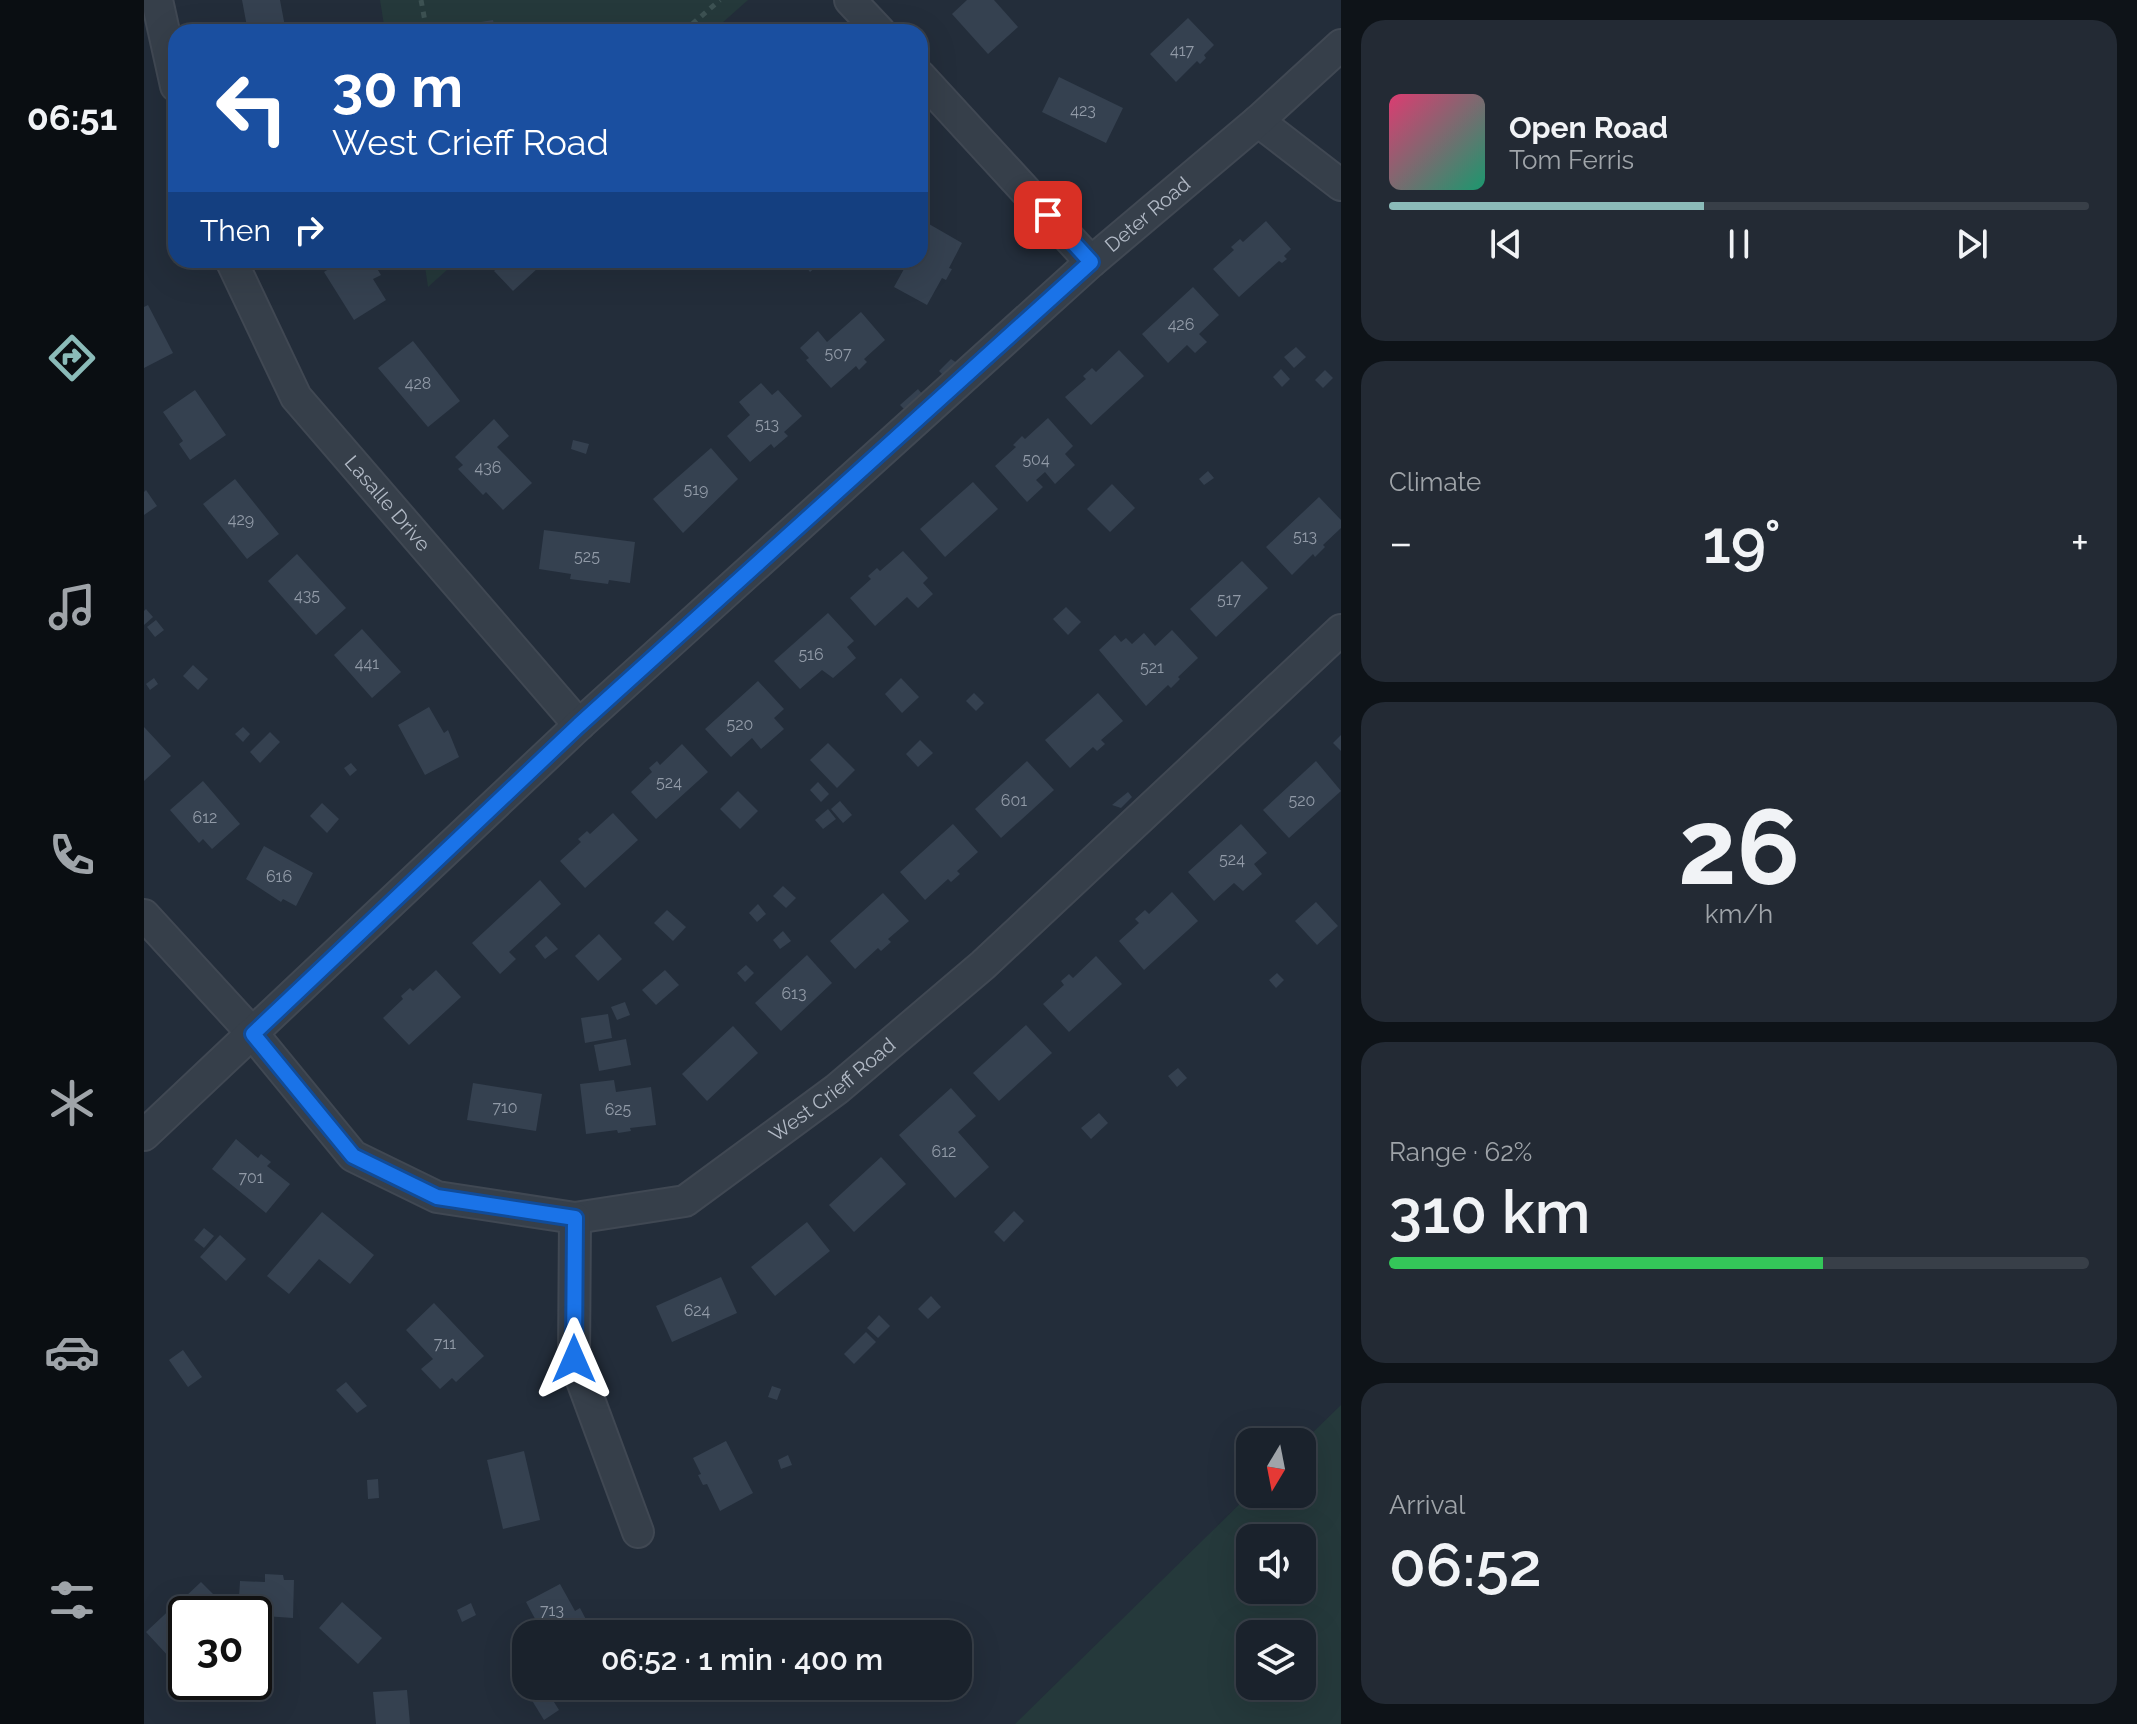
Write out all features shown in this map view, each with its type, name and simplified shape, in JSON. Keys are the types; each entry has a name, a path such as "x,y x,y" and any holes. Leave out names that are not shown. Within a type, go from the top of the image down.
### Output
{"street":[{"path":"850,0 872,24"},
{"path":"153,3 168,57"},
{"name":"Deter Road","path":"144,1135 579,725 1091,262 1258,121 1341,45"},
{"path":"928,85 1091,262"},
{"path":"1258,121 1341,185"},
{"name":"Lasalle Drive","path":"235,268 296,397 579,725"},
{"name":"West Crieff Road","path":"144,915 253,1034 353,1156 437,1197 575,1218 685,1201 837,1089 983,965 1341,630"},
{"path":"575,1218 574,1359 638,1532"}],"path":[{"path":"421,0 426,24"},
{"path":"692,24 720,0"}],"green space":[{"path":"380,0 748,0 721,24 384,24"},
{"path":"425,268 449,268 428,287"},
{"path":"1341,1405 1341,1724 1015,1724 1236,1508 1316,1508 1316,1429"}],"building":[{"path":"242,0 280,0 284,24 246,24"},
{"path":"967,0 994,0 1018,27 988,54 952,14"},
{"path":"1188,18 1214,45 1200,64 1197,61 1176,82 1150,54"},
{"path":"1059,77 1123,108 1106,143 1042,112"},
{"path":"1266,221 1291,249 1284,256 1287,259 1282,263 1279,261 1239,297 1213,269 1234,250 1231,247 1240,239 1243,242"},
{"path":"928,226 962,243 946,280 942,278 927,305 894,287 905,268 928,268"},
{"path":"330,268 377,268 381,275 373,279 386,300 354,320 324,272"},
{"path":"497,268 538,268 513,291 494,271"},
{"path":"1193,287 1219,315 1199,334 1207,342 1195,353 1187,345 1168,363 1142,334"},
{"path":"148,305 173,353 144,368 144,307"},
{"path":"861,312 885,340 864,359 867,362 859,370 856,366 831,388 806,360 809,358 800,348 818,331 827,342"},
{"path":"413,341 460,401 428,427 378,368"},
{"path":"1296,347 1306,357 1294,368 1284,357"},
{"path":"1119,350 1144,376 1091,425 1065,397 1086,379 1083,376 1092,368 1096,372"},
{"path":"951,359 957,363 944,376 939,371"},
{"path":"1281,369 1290,379 1282,387 1273,377"},
{"path":"1325,370 1333,378 1323,388 1315,380"},
{"path":"761,383 772,395 778,390 802,416 784,432 788,436 774,448 771,444 750,462 727,436 750,415 739,402"},
{"path":"918,389 923,395 906,411 900,405"},
{"path":"195,390 226,435 190,460 179,444 183,441 163,412"},
{"path":"1048,418 1073,446 1065,454 1075,465 1055,484 1045,472 1036,480 1043,487 1027,502 995,466 1016,447 1013,445 1022,436 1025,439"},
{"path":"494,419 509,436 497,447 532,483 503,510 458,469 463,465 455,457"},
{"path":"573,440 589,444 586,454 571,449"},
{"path":"711,448 738,479 683,533 653,499"},
{"path":"1208,471 1214,478 1204,485 1199,479"},
{"path":"235,479 279,534 247,559 203,504"},
{"path":"973,482 998,509 945,557 920,529"},
{"path":"1112,484 1135,508 1110,532 1087,509"},
{"path":"146,490 157,506 144,515 144,492"},
{"path":"1319,497 1341,520 1341,528 1315,557 1313,554 1292,575 1266,547"},
{"path":"544,530 635,542 630,583 609,580 608,584 570,579 571,574 539,569"},
{"path":"903,551 928,578 923,583 933,594 918,608 907,597 875,626 850,598 871,579 868,576 877,568 880,571"},
{"path":"297,554 346,608 316,635 268,581"},
{"path":"1242,561 1268,588 1216,637 1190,609"},
{"path":"1066,607 1081,622 1068,635 1053,619"},
{"path":"146,609 153,617 144,625 144,611"},
{"path":"828,613 854,641 847,647 856,658 833,678 822,670 800,689 774,661"},
{"path":"156,620 164,630 155,637 147,627"},
{"path":"362,629 401,672 372,698 334,655"},
{"path":"1172,630 1198,658 1171,688 1168,685 1146,706 1099,650 1115,635 1121,642 1126,638 1132,644 1144,633 1155,646"},
{"path":"193,665 208,679 198,690 183,676"},
{"path":"154,678 158,684 150,690 146,684"},
{"path":"901,678 919,697 902,713 885,694"},
{"path":"758,681 784,709 774,718 784,729 761,749 752,738 731,757 705,729"},
{"path":"974,693 984,703 976,711 966,701"},
{"path":"1098,693 1123,721 1101,740 1105,744 1097,751 1093,747 1070,768 1045,740"},
{"path":"429,707 444,733 448,730 459,757 425,775 398,725"},
{"path":"144,727 171,756 144,781"},
{"path":"243,727 250,734 243,742 235,734"},
{"path":"270,732 280,742 260,763 250,752"},
{"path":"1341,735 1341,751 1333,743"},
{"path":"920,740 933,753 918,767 906,754"},
{"path":"828,743 855,770 837,788 810,760"},
{"path":"682,744 708,772 656,819 631,792 652,772 649,768 657,761 660,765"},
{"path":"1027,761 1054,790 1001,838 975,809"},
{"path":"1316,761 1341,791 1289,838 1263,810"},
{"path":"351,763 357,770 350,776 344,768"},
{"path":"203,781 240,824 212,849 203,839 199,843 170,810"},
{"path":"818,782 829,794 821,802 810,790"},
{"path":"738,791 758,811 740,829 720,809"},
{"path":"1128,792 1132,797 1121,808 1112,805"},
{"path":"840,801 852,815 843,823 831,809"},
{"path":"322,803 339,819 327,833 310,816"},
{"path":"828,809 836,819 823,829 815,820"},
{"path":"613,813 638,840 585,888 560,861 581,842 578,839 587,831 590,834"},
{"path":"953,824 978,852 957,871 960,874 951,882 948,879 925,900 900,872"},
{"path":"1241,824 1267,853 1254,864 1262,874 1243,891 1234,883 1214,901 1188,872"},
{"path":"264,846 313,873 296,906 283,899 281,902 246,879"},
{"path":"540,880 561,904 509,952 516,959 500,974 472,943"},
{"path":"783,886 796,898 786,908 773,896"},
{"path":"1172,892 1198,921 1144,970 1119,941 1139,923 1135,919 1145,910 1149,914"},
{"path":"883,893 909,921 888,939 891,942 881,951 878,948 855,969 830,941"},
{"path":"1316,902 1338,926 1317,945 1295,921"},
{"path":"758,904 766,914 757,922 749,913"},
{"path":"667,910 686,927 673,941 654,923"},
{"path":"783,931 791,941 780,949 773,940"},
{"path":"599,934 622,959 598,981 575,956"},
{"path":"546,936 558,949 545,959 535,946"},
{"path":"807,955 832,983 781,1031 755,1003"},
{"path":"1096,956 1122,984 1069,1032 1043,1004 1064,985 1061,981 1069,974 1073,978"},
{"path":"746,965 754,973 745,982 737,973"},
{"path":"436,970 461,997 409,1045 383,1018 403,999 401,996 410,988 413,991"},
{"path":"665,970 679,985 656,1005 642,990"},
{"path":"1277,973 1284,980 1276,988 1269,980"},
{"path":"625,1002 630,1015 617,1020 611,1007"},
{"path":"608,1014 612,1038 585,1043 581,1018"},
{"path":"1026,1025 1052,1053 999,1101 973,1073"},
{"path":"733,1026 758,1053 707,1101 682,1074"},
{"path":"626,1039 631,1065 599,1071 594,1045"},
{"path":"1178,1068 1187,1078 1177,1087 1168,1076"},
{"path":"614,1080 616,1092 651,1087 656,1125 630,1128 631,1131 618,1133 617,1130 586,1134 580,1084"},
{"path":"473,1083 542,1094 536,1131 467,1120"},
{"path":"951,1088 976,1116 958,1132 989,1167 955,1198 899,1135"},
{"path":"1099,1113 1108,1123 1091,1139 1081,1128"},
{"path":"236,1139 258,1158 261,1154 271,1162 267,1166 290,1184 266,1213 212,1169"},
{"path":"881,1157 906,1184 854,1232 829,1205"},
{"path":"1014,1211 1024,1221 1004,1242 994,1232"},
{"path":"322,1212 374,1255 350,1284 319,1259 289,1294 267,1276"},
{"path":"807,1222 830,1251 775,1296 751,1267"},
{"path":"204,1228 214,1236 204,1248 194,1240"},
{"path":"220,1235 246,1259 226,1281 200,1257"},
{"path":"721,1277 737,1313 672,1342 656,1306"},
{"path":"931,1296 941,1307 928,1319 918,1309"},
{"path":"434,1303 484,1356 456,1382 452,1378 440,1389 421,1369 433,1359 406,1330"},
{"path":"879,1315 890,1326 878,1338 867,1328"},
{"path":"866,1332 876,1342 854,1364 844,1354"},
{"path":"183,1350 202,1377 188,1387 169,1360"},
{"path":"346,1382 367,1406 357,1413 336,1390"},
{"path":"772,1386 781,1389 777,1400 768,1397"},
{"path":"726,1441 753,1493 720,1511 707,1484 703,1485 693,1458"},
{"path":"524,1451 540,1520 503,1529 487,1460"},
{"path":"788,1455 792,1465 781,1469 778,1460"},
{"path":"378,1479 379,1498 368,1499 367,1480"},
{"path":"265,1574 283,1575 284,1580 294,1580 293,1618 272,1616 272,1596 239,1596 240,1581 265,1582"},
{"path":"201,1582 215,1596 186,1596"},
{"path":"560,1584 575,1611 580,1608 586,1620 536,1620 526,1602"},
{"path":"342,1602 382,1638 358,1664 319,1628"},
{"path":"471,1603 476,1615 462,1622 457,1610"},
{"path":"168,1611 168,1656 146,1632"},
{"path":"407,1690 410,1724 376,1724 373,1692"},
{"path":"532,1700 553,1700 559,1710 544,1720"}],"route":[{"path":"574,1359 575,1218 437,1197 353,1156 253,1034 579,725 1091,262 1048,215"}]}
